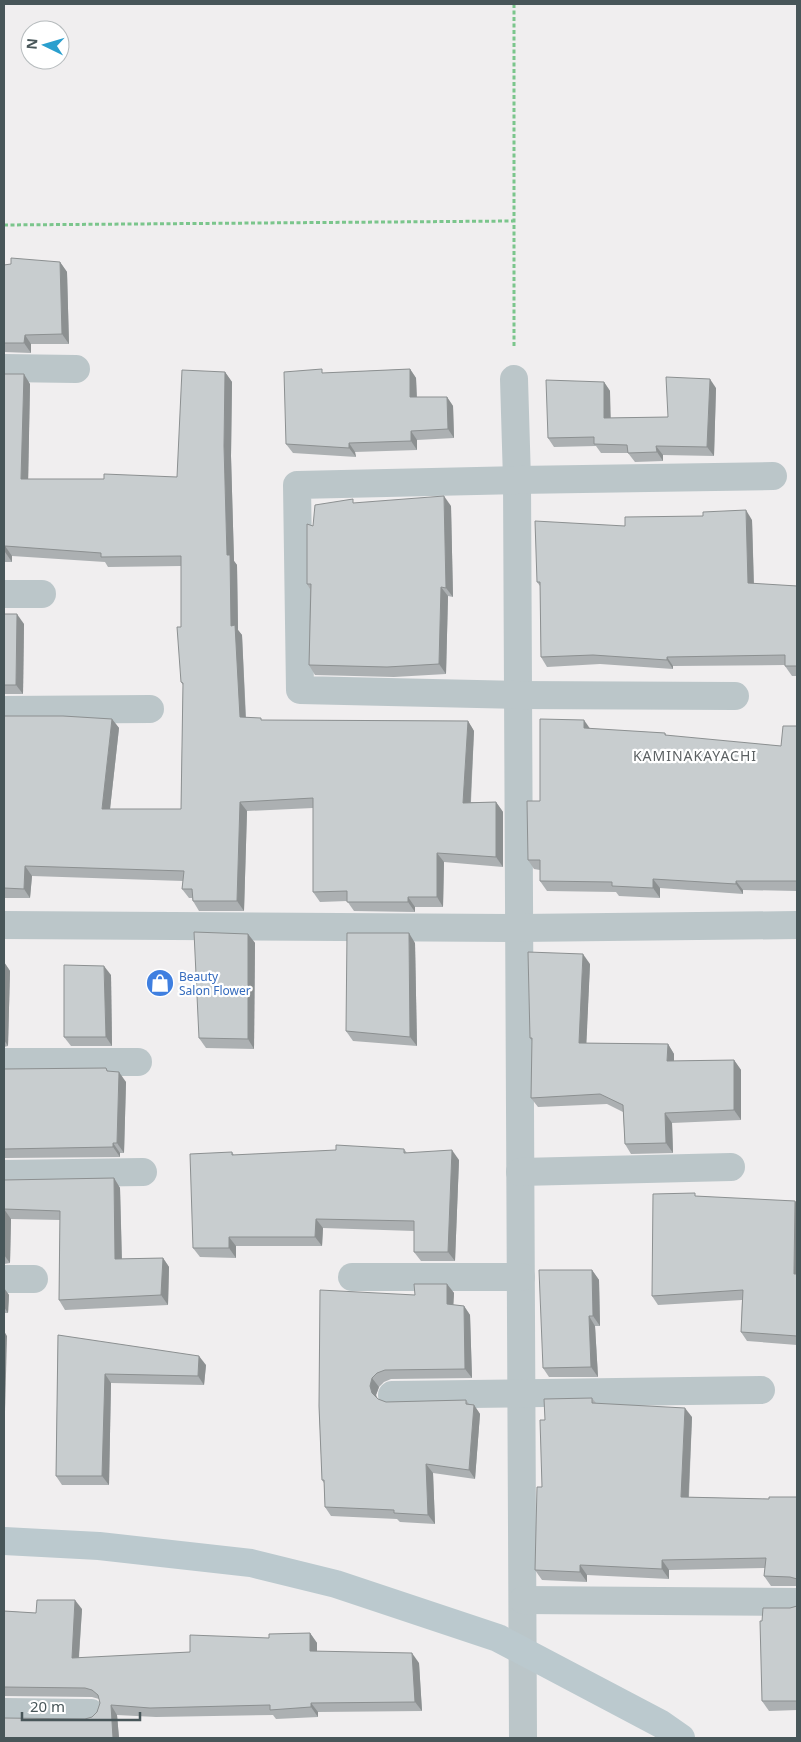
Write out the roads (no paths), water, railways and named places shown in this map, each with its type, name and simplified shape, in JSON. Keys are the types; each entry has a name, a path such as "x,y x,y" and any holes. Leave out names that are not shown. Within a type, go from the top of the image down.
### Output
{"street":[{"path":"4,368 76,369"},
{"path":"514,379 517,480 523,1738"},
{"path":"735,696 518,695 300,690 297,485 772,476"},
{"path":"4,594 42,594"},
{"path":"4,710 150,709"},
{"path":"4,926 519,928 797,925"},
{"path":"4,1062 138,1062"},
{"path":"520,1172 731,1167"},
{"path":"4,1174 143,1172"},
{"path":"352,1276 521,1277"},
{"path":"4,1280 34,1279"},
{"path":"392,1395 761,1390"},
{"path":"4,1541 99,1546 251,1563 336,1584 498,1638 662,1724 681,1738"},
{"path":"523,1600 797,1602"},
{"path":"4,1712 90,1713"}],"place":[{"name":"Beauty Salon Flower","path":"160,983"}],"district":[{"name":"KAMINAKAYACHI","path":"695,755"}]}
